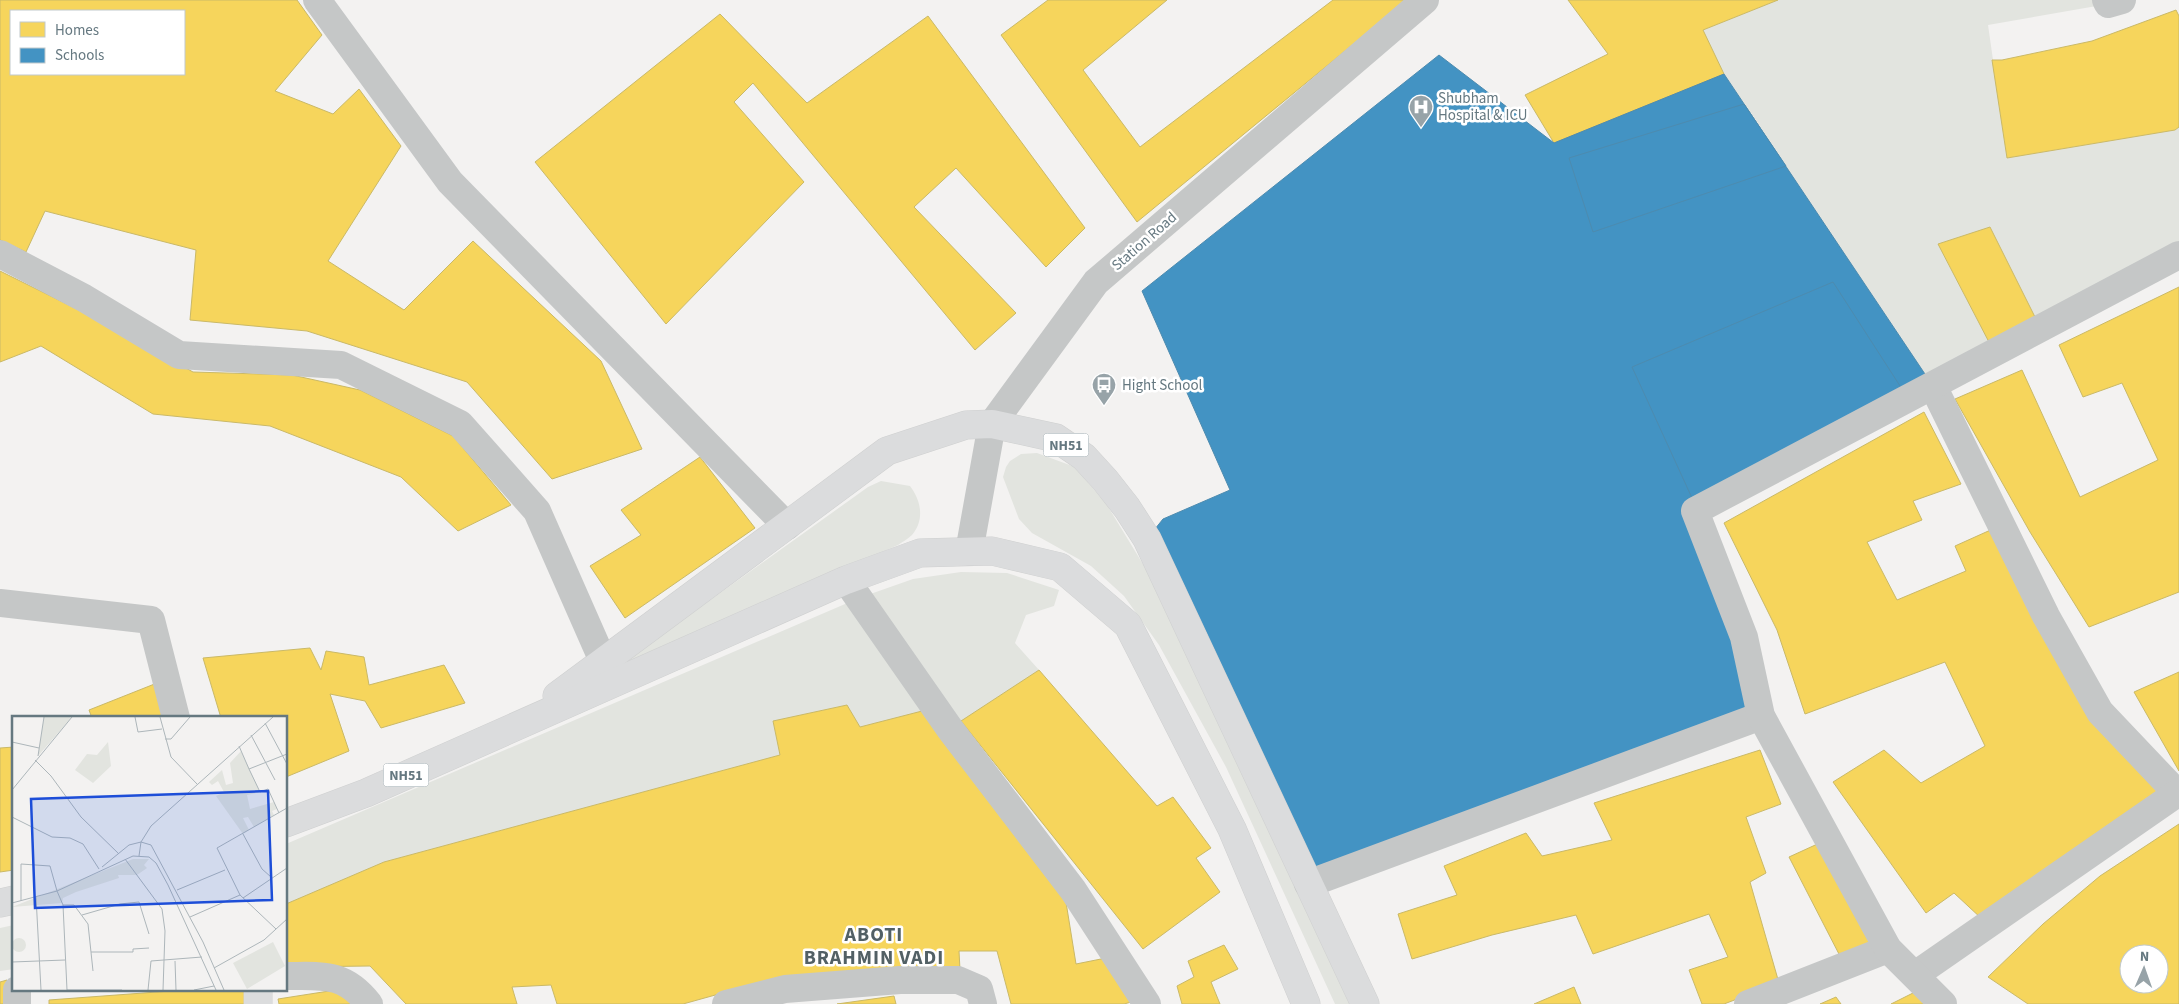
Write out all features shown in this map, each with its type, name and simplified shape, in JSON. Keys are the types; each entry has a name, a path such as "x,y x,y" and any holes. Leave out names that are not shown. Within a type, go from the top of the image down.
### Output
{"main road":[{"name":"NH51","path":"524,722 603,660 887,451 966,425 992,424 1056,438 1084,457 1127,508 1147,539 1365,1004"},
{"name":"NH51","path":"288,821 366,793 846,580 920,553 992,551 1060,567 1128,625 1232,829 1306,1004"}],"street":[{"path":"317,0 450,182 787,526"},
{"name":"Station Road","path":"969,552 992,424 1096,282 1425,0"},
{"path":"2106,0 2108,4 2122,0"},
{"path":"0,254 84,298 179,355 341,365 460,424 537,511 603,660"},
{"path":"1943,1004 1888,949 1761,716 1744,637 1695,512 2179,256"},
{"path":"1915,975 2178,793 2100,712 2046,616 1933,386"},
{"path":"846,580 950,729 1074,890 1147,1004"},
{"path":"0,603 151,620 175,716"},
{"path":"1308,884 1761,716"},
{"path":"1748,1004 1888,949"},
{"path":"288,976 329,976 357,989 368,1004"},
{"path":"726,1004 785,988 900,980 958,980 979,989 983,1004"}],"shaded area":[{"path":"1778,0 2106,0 2108,4 1988,25 2007,158 2175,130 2179,127 2179,251 2036,319 1990,227 1938,244 1995,353 1933,386 1724,74 1703,30"},
{"path":"1037,453 1075,467 1107,505 1163,597 1351,1004 1335,1004 1226,767 1159,645 1124,596 1091,566 1032,533 1019,519 1003,477 1010,461 1021,454"},
{"path":"881,481 910,486 917,497 920,510 919,523 912,535 907,539 898,545 603,677 868,487"},
{"path":"961,572 1007,573 1059,590 1054,606 1026,615 1015,643 1039,670 950,729 936,708 860,727 847,705 773,721 780,755 384,862 288,903 288,843 859,598 913,579"},
{"path":"12,925 12,969 0,971 0,928"}],"building: Homes":[{"path":"0,0 297,0 322,35 275,91 333,114 359,89 401,146 328,261 404,310 473,241 601,361 642,449 552,479 467,382 307,331 190,320 196,250 45,211 26,252 0,240"},
{"path":"1048,0 1167,0 1083,70 1140,147 1333,0 1407,0 1137,222 1001,35"},
{"path":"1568,0 1778,0 1703,30 1724,74 1554,143 1525,95 1608,54"},
{"path":"2176,10 2179,16 2179,127 2175,130 2007,158 1992,60 2002,60 2092,41"},
{"path":"720,14 807,103 928,16 1085,228 1046,267 956,168 914,207 1016,313 975,350 753,83 734,102 804,182 666,324 535,162"},
{"path":"1990,227 2036,319 1990,344 1938,244"},
{"path":"0,271 107,324 193,372 292,375 360,390 453,436 511,505 458,531 401,477 270,426 153,414 41,346 0,362"},
{"path":"2179,287 2179,592 2089,627 2030,532 1955,399 2022,370 2080,497 2158,460 2122,383 2083,397 2059,345"},
{"path":"1924,412 1961,484 1913,501 1922,520 1867,542 1897,600 1966,571 1955,546 1995,528 2162,791 1982,919 1954,893 1926,913 1833,782 1884,750 1921,783 1985,746 1945,662 1805,714 1777,630 1724,523"},
{"path":"700,457 755,528 625,618 590,566 641,535 621,510"},
{"path":"310,648 321,670 326,651 364,657 369,685 444,665 465,703 381,728 365,701 330,694 349,751 288,776 288,716 220,716 203,658"},
{"path":"1039,670 1157,806 1173,797 1211,848 1196,858 1220,892 1143,949 961,721"},
{"path":"2179,672 2179,771 2134,692"},
{"path":"157,683 165,716 91,716 89,710"},
{"path":"847,705 860,727 926,710 1065,896 1076,964 1106,958 1135,1001 1124,1004 1011,1004 997,951 959,951 960,970 780,977 683,1004 557,1004 551,985 512,987 517,1004 406,1004 370,966 288,967 288,903 384,862 780,755 773,721"},
{"path":"12,747 12,870 0,872 0,748"},
{"path":"1760,750 1781,804 1746,817 1766,873 1750,882 1779,983 1724,1004 1702,1004 1689,970 1728,957 1709,914 1593,954 1576,915 1492,935 1412,959 1398,914 1457,895 1444,866 1526,833 1542,856 1612,840 1594,803"},
{"path":"2179,824 2179,1004 2028,1004 1988,977 2043,924 2100,876"},
{"path":"1824,841 1876,941 1840,956 1789,857"},
{"path":"1224,945 1238,969 1211,982 1220,1004 1182,1004 1177,986 1194,977 1188,961"},
{"path":"7,980 7,1004 0,1004 0,982"},
{"path":"1574,987 1581,1004 1534,1004"},
{"path":"342,989 359,1004 279,1004 278,999"},
{"path":"157,992 250,992 251,1004 49,1004 49,1000"},
{"path":"1915,992 1927,1004 1891,1004"},
{"path":"894,996 896,1004 837,1004"},
{"path":"1836,997 1841,1004 1820,1004"}],"building: Schools":[{"path":"1439,55 1554,143 1724,74 1933,386 1695,511 1761,716 1308,884 1147,539 1163,519 1230,490 1142,291"},
{"path":"1744,104 1786,166 1593,232 1569,158"},
{"path":"1833,282 1902,389 1692,498 1632,367"}],"place":[{"name":"Shubham Hospital & ICU","path":"1421,128"},
{"name":"Hight School","path":"1104,406"}],"district":[{"name":"ABOTI BRAHMIN VADI","path":"874,946"}]}
